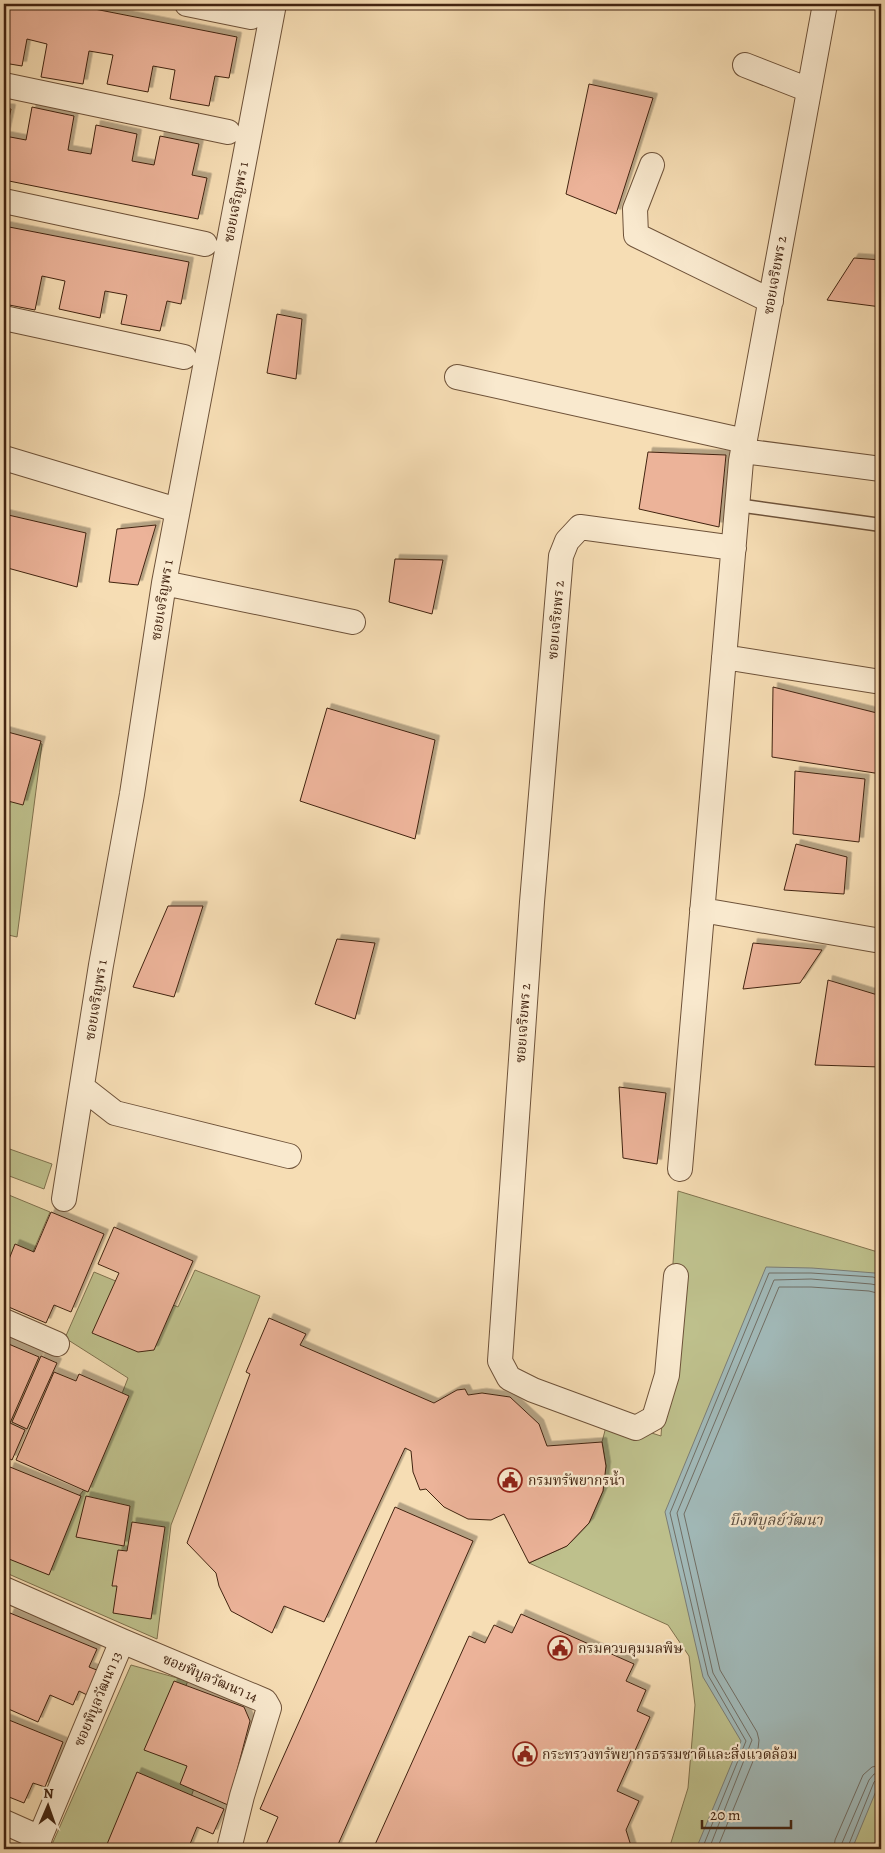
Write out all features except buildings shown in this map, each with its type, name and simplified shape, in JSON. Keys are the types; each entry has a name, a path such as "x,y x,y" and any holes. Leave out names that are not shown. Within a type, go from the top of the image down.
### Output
{"street":[{"path":"187,4 251,17"},
{"name":"ซอยเจริญพร 1","path":"64,1199 132,794 164,583 274,4"},
{"name":"ซอยเจริยพร 2","path":"680,1169 737,505 744,446 825,4"},
{"path":"745,65 809,90"},
{"path":"4,85 228,132"},
{"path":"652,165 635,209 636,235 771,301"},
{"path":"4,201 205,244"},
{"path":"4,318 184,357"},
{"path":"457,377 744,446 881,469"},
{"path":"4,458 177,510"},
{"name":"ซอยเจริยพร 2","path":"676,1276 673,1327 667,1375 654,1418 636,1428 533,1390 509,1378 500,1361 532,902 561,556 567,541 580,527 734,548"},
{"path":"164,583 353,622"},
{"path":"724,657 881,682"},
{"path":"702,910 881,941"},
{"path":"83,1088 115,1113 289,1156"},
{"path":"4,1321 57,1344"},
{"name":"ซอยพิบูลวัฒนา 13","path":"4,1589 122,1642 38,1844"},
{"name":"ซอยพิบูลวัฒนา 14","path":"122,1642 265,1701 269,1708 242,1796 229,1849"},
{"path":"4,1822 38,1844"}],"lane":[{"path":"737,505 881,525"}],"green space":[{"path":"4,733 42,744 17,937 4,934"},
{"path":"4,1147 52,1164 44,1189 4,1174"},
{"name":"บึงพิบูลย์วัฒนา","path":"678,1191 881,1253 881,1849 669,1849 688,1788 695,1705 689,1656 668,1625 529,1563 567,1546 589,1523 603,1491 606,1466 602,1442 608,1419 661,1436"},
{"path":"4,1193 50,1212 9,1308 4,1306"},
{"path":"195,1270 260,1296 171,1525 157,1639 4,1572 4,1499 62,1518 86,1487 128,1378 65,1338 94,1272 178,1307"},
{"path":"131,1665 188,1681 161,1741 204,1759 189,1803 145,1785 119,1849 50,1849"}],"water":[{"name":"บึงพิบูลย์วัฒนา","path":"766,1267 812,1268 875,1273 881,1276 881,1779 852,1849 696,1849 741,1741 703,1677 665,1512"}],"place":[{"name":"กรมทรัพยากรน้ำ","path":"510,1480"},
{"name":"กรมควบคุมมลพิษ","path":"560,1648"},
{"name":"กระทรวงทรัพยากรธรรมชาติและสิ่งแวดล้อม","path":"525,1754"}]}
